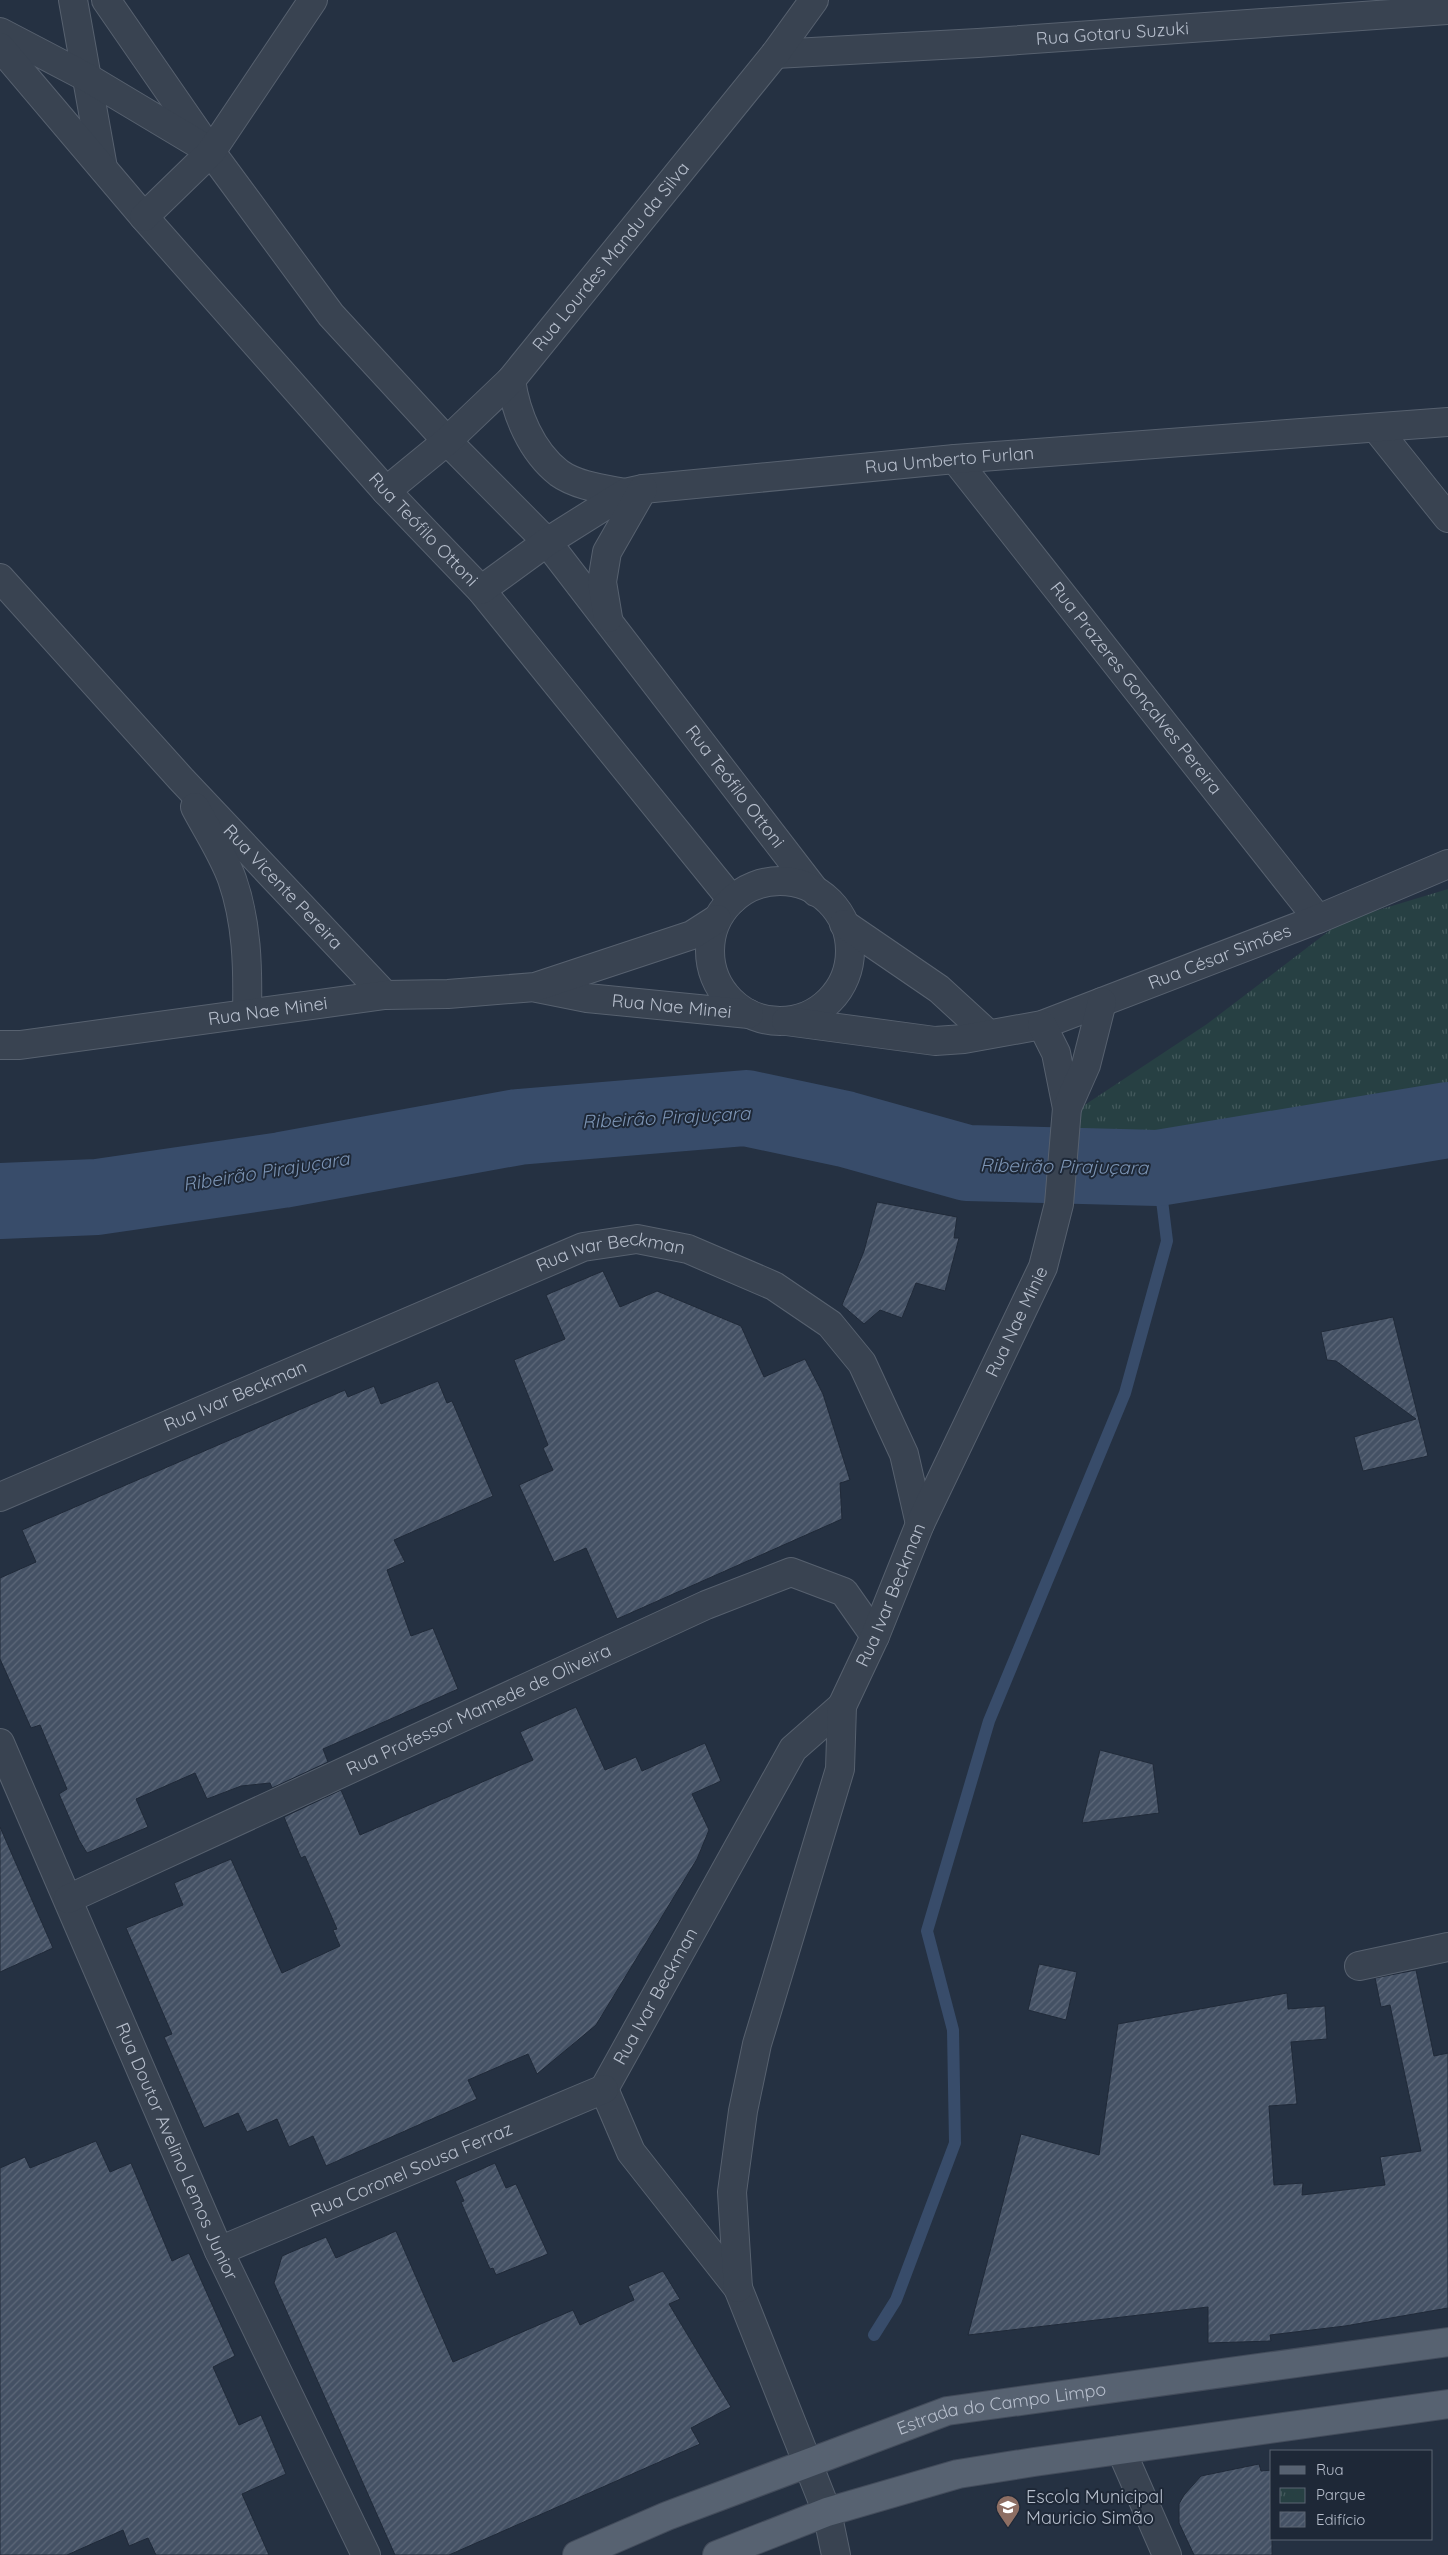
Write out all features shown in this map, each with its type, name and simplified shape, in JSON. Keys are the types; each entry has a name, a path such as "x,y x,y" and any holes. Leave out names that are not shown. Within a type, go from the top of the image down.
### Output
{"main road":[{"name":"Estrada do Campo Limpo","path":"577,2555 667,2516 947,2411 1448,2342"},
{"path":"717,2555 827,2512 958,2474 1448,2404"}],"street":[{"path":"72,0 88,78 103,169"},
{"name":"Rua Teófilo Ottoni","path":"106,0 211,152 331,315 447,441 547,542 816,892"},
{"path":"144,217 211,152 313,0"},
{"name":"Rua Lourdes Mandu da Silva","path":"386,491 447,441 511,380 775,54 814,0"},
{"name":"Rua Gotaru Suzuki","path":"775,54 978,43 1448,10"},
{"name":"Rua Teófilo Ottoni","path":"0,32 88,78 211,152"},
{"name":"Rua Teófilo Ottoni","path":"0,47 144,217 386,491 481,590 725,909"},
{"path":"511,380 515,406 526,430 541,454 560,474 591,487 634,491 607,552 602,582 609,622"},
{"name":"Rua Umberto Furlan","path":"481,590 547,542 634,491 955,459 1448,422"},
{"path":"1376,428 1448,518"},
{"name":"Rua Prazeres Gonçalves Pereira","path":"955,459 1318,919"},
{"name":"Rua Vicente Pereira","path":"0,578 181,779 386,995"},
{"name":"Rua Vicente Pereira","path":"181,779 232,878 241,913 248,961 247,1012"},
{"name":"Rua César Simões","path":"786,1021 934,1041 964,1039 987,1033 1042,1025 1318,919 1448,864"},
{"path":"774,881 796,883 816,892 833,905 844,924 850,945 848,967 841,988 826,1005 807,1016 786,1021 767,1021 749,1014 730,1001 717,984 710,963 710,940 725,909 752,886 774,881"},
{"name":"Rua Nae Minei","path":"0,1045 20,1045 247,1012 386,995 448,994 536,988 692,935 725,909"},
{"path":"844,924 939,989 987,1033"},
{"name":"Rua Nae Minei","path":"536,988 587,998 749,1014"},
{"name":"Rua Nae Minie","path":"1067,1112 1086,1066 1102,1002"},
{"name":"Rua Nae Minie","path":"920,1524 1043,1267 1059,1204 1067,1112 1056,1054 1042,1025"},
{"name":"Rua Ivar Beckman","path":"0,1497 583,1247 637,1239 688,1249 774,1286 830,1324 862,1363 904,1454 920,1524 875,1636 842,1706 840,1770 757,2044 743,2110 732,2192 738,2288"},
{"name":"Rua Professor Mamede de Oliveira","path":"68,1899 706,1605 791,1572 844,1592 875,1636"},
{"name":"Rua Ivar Beckman","path":"836,2555 827,2512 738,2288 631,2152 604,2089 793,1749 842,1706"},
{"name":"Rua Doutor Avelino Lemos Junior","path":"0,1743 219,2251 366,2555"},
{"path":"1359,1966 1448,1947"},
{"name":"Rua Coronel Sousa Ferraz","path":"219,2251 604,2089"},
{"path":"1121,2450 1167,2555"}],"green space":[{"path":"1448,889 1448,1119 1201,1143 1090,1166 1074,1112 1207,1024 1342,921"}],"building":[{"path":"877,1202 957,1217 954,1238 959,1238 945,1291 916,1283 902,1318 880,1310 864,1324 842,1305 864,1251"},
{"path":"603,1271 620,1307 657,1291 741,1326 764,1377 805,1359 823,1394 850,1480 840,1483 842,1519 617,1619 586,1548 554,1562 519,1485 553,1470 543,1448 548,1445 514,1360 565,1339 546,1295"},
{"path":"1393,1317 1428,1456 1363,1471 1354,1437 1416,1419 1336,1361 1327,1360 1321,1332"},
{"path":"438,1381 447,1403 452,1401 493,1496 394,1540 405,1562 387,1570 411,1636 433,1628 458,1689 323,1749 328,1762 272,1788 270,1783 241,1786 207,1799 195,1773 136,1799 148,1827 87,1853 79,1840 59,1794 67,1789 40,1725 31,1728 0,1659 0,1578 36,1562 22,1530 345,1390 348,1397 374,1386 381,1404"},
{"path":"576,1707 605,1770 636,1757 642,1771 705,1743 721,1781 692,1794 709,1830 697,1859 596,2025 537,2074 528,2054 468,2080 477,2099 326,2166 313,2136 289,2147 277,2119 247,2132 238,2113 204,2128 164,2037 172,2034 126,1928 183,1905 174,1883 231,1859 282,1973 340,1946 333,1930 337,1929 305,1856 301,1858 284,1817 341,1790 360,1835 533,1760 520,1732"},
{"path":"1100,1750 1153,1764 1159,1813 1082,1823"},
{"path":"0,1827 53,1948 0,1972"},
{"path":"1039,1964 1077,1972 1066,2020 1028,2010"},
{"path":"1416,1970 1434,2056 1448,2053 1448,2308 1345,2326 1270,2335 1271,2341 1208,2343 1208,2307 968,2335 1021,2134 1099,2155 1118,2024 1287,1993 1288,2009 1325,2006 1327,2039 1291,2042 1297,2104 1269,2106 1274,2185 1303,2183 1302,2195 1385,2185 1380,2157 1421,2151 1390,2005 1381,2007 1375,1978"},
{"path":"96,2141 110,2172 131,2163 172,2261 189,2253 235,2356 213,2367 239,2425 261,2415 286,2474 242,2494 269,2555 156,2555 148,2538 129,2546 123,2530 67,2555 0,2555 0,2168 25,2157 30,2168"},
{"path":"495,2163 506,2188 516,2184 548,2254 496,2275 493,2268 490,2269 461,2202 464,2201 455,2181"},
{"path":"396,2231 453,2362 573,2310 580,2325 634,2300 628,2286 663,2271 680,2299 669,2304 731,2407 691,2428 700,2444 449,2555 395,2555 274,2283 282,2256 326,2237 336,2258"},
{"path":"1259,2464 1261,2471 1270,2470 1270,2540 1272,2540 1272,2555 1194,2555 1179,2523 1179,2504 1184,2495 1201,2476"}],"waterway":[{"name":"Ribeirão Pirajuçara","path":"0,1201 97,1197 282,1170 518,1127 746,1108 845,1129 967,1163 1158,1168 1448,1120"},
{"path":"874,2335 896,2300 955,2143 953,2030 927,1931 989,1721 1125,1393 1167,1241 1158,1168"}],"place":[{"name":"Escola Municipal Mauricio Simão","path":"1008,2528"}]}
